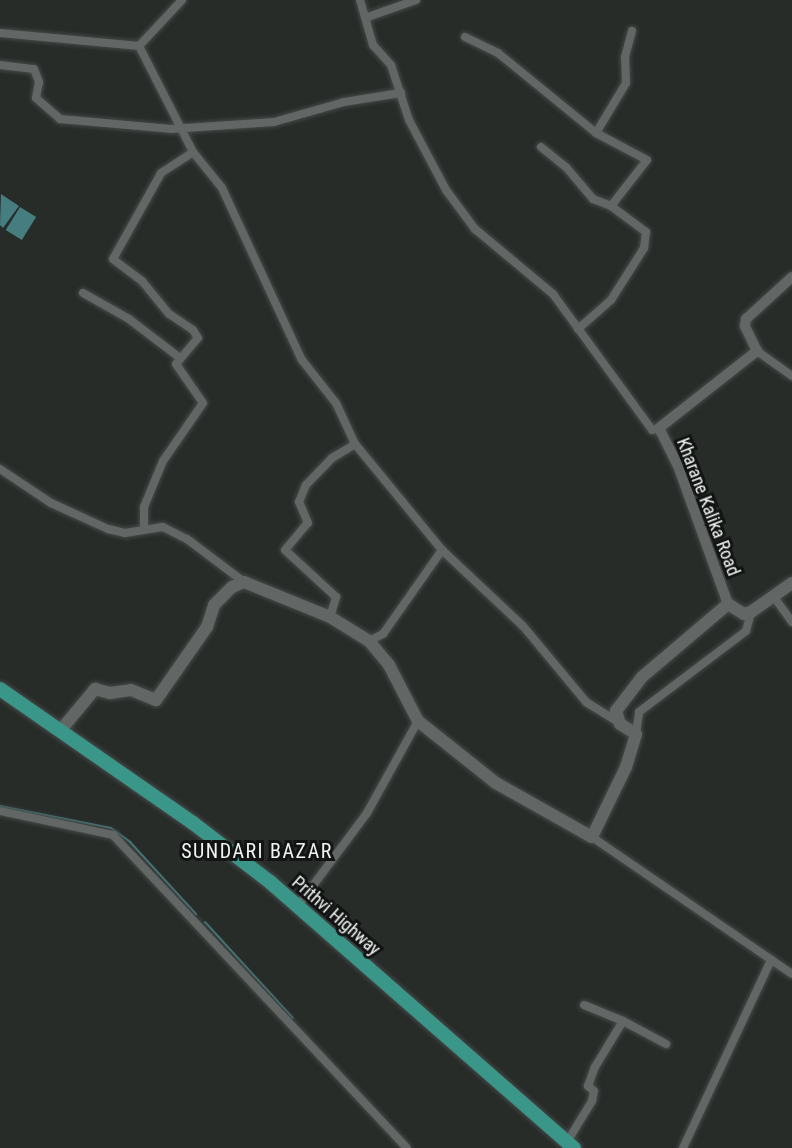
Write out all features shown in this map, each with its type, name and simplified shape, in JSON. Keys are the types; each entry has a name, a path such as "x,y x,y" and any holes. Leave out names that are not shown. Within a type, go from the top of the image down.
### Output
{"highway":[{"name":"Prithvi Highway","path":"0,689 193,823 297,907 571,1145"}],"main road":[{"path":"60,731 95,688 110,693 131,690 156,700 207,627 214,605 232,587 244,582 330,617 369,641 389,665 418,721 496,783 592,837 626,767 636,734 620,724 616,711 642,677 728,604 744,614 751,612 792,584"}],"street":[{"path":"139,46 182,0"},
{"path":"360,0 373,45 391,65 424,150 446,190 475,229 553,294 651,430 659,428"},
{"path":"365,18 416,0"},
{"path":"596,133 626,83 625,57 632,31"},
{"path":"0,33 139,46"},
{"path":"465,37 498,53 596,133 647,160 611,206"},
{"path":"139,46 193,152 222,188 302,360 336,403 355,444 442,550 523,626 586,702 620,724"},
{"path":"0,65 34,69 39,82 36,98 60,119 180,128 274,122 344,102 401,93"},
{"path":"541,147 566,166 593,199 611,206 646,232 644,248 611,300 578,329"},
{"path":"144,529 144,507 163,461 203,403 177,370 180,358 198,338 193,330 169,314 142,281 114,259 161,173 193,152"},
{"path":"792,277 746,319 745,326 757,351 792,376"},
{"path":"83,293 129,319 180,358"},
{"name":"Kharane Kalika Road","path":"728,604 678,466 659,428 757,351"},
{"path":"330,617 336,597 285,550 308,523 299,502 306,485 332,458 355,444"},
{"path":"0,469 51,503 108,529 125,533 163,527 187,539 244,582"},
{"path":"369,641 383,634 442,550"},
{"path":"774,597 792,622"},
{"path":"636,734 639,712 746,631 751,612"},
{"path":"297,907 367,813 418,721"},
{"path":"0,811 113,834 407,1148"},
{"path":"592,837 792,974"},
{"path":"683,1148 771,960"},
{"path":"584,1005 622,1021 666,1044"},
{"path":"571,1145 592,1101 594,1092 588,1086 595,1067 622,1021"}],"water":[{"path":"1,194 19,206 3,228 0,225"},
{"path":"20,207 36,217 22,240 6,230"}],"waterway":[{"path":"0,806 111,828 130,842 196,914"},
{"path":"205,922 293,1018"}],"district":[{"name":"SUNDARI BAZAR","path":"257,851"}]}
